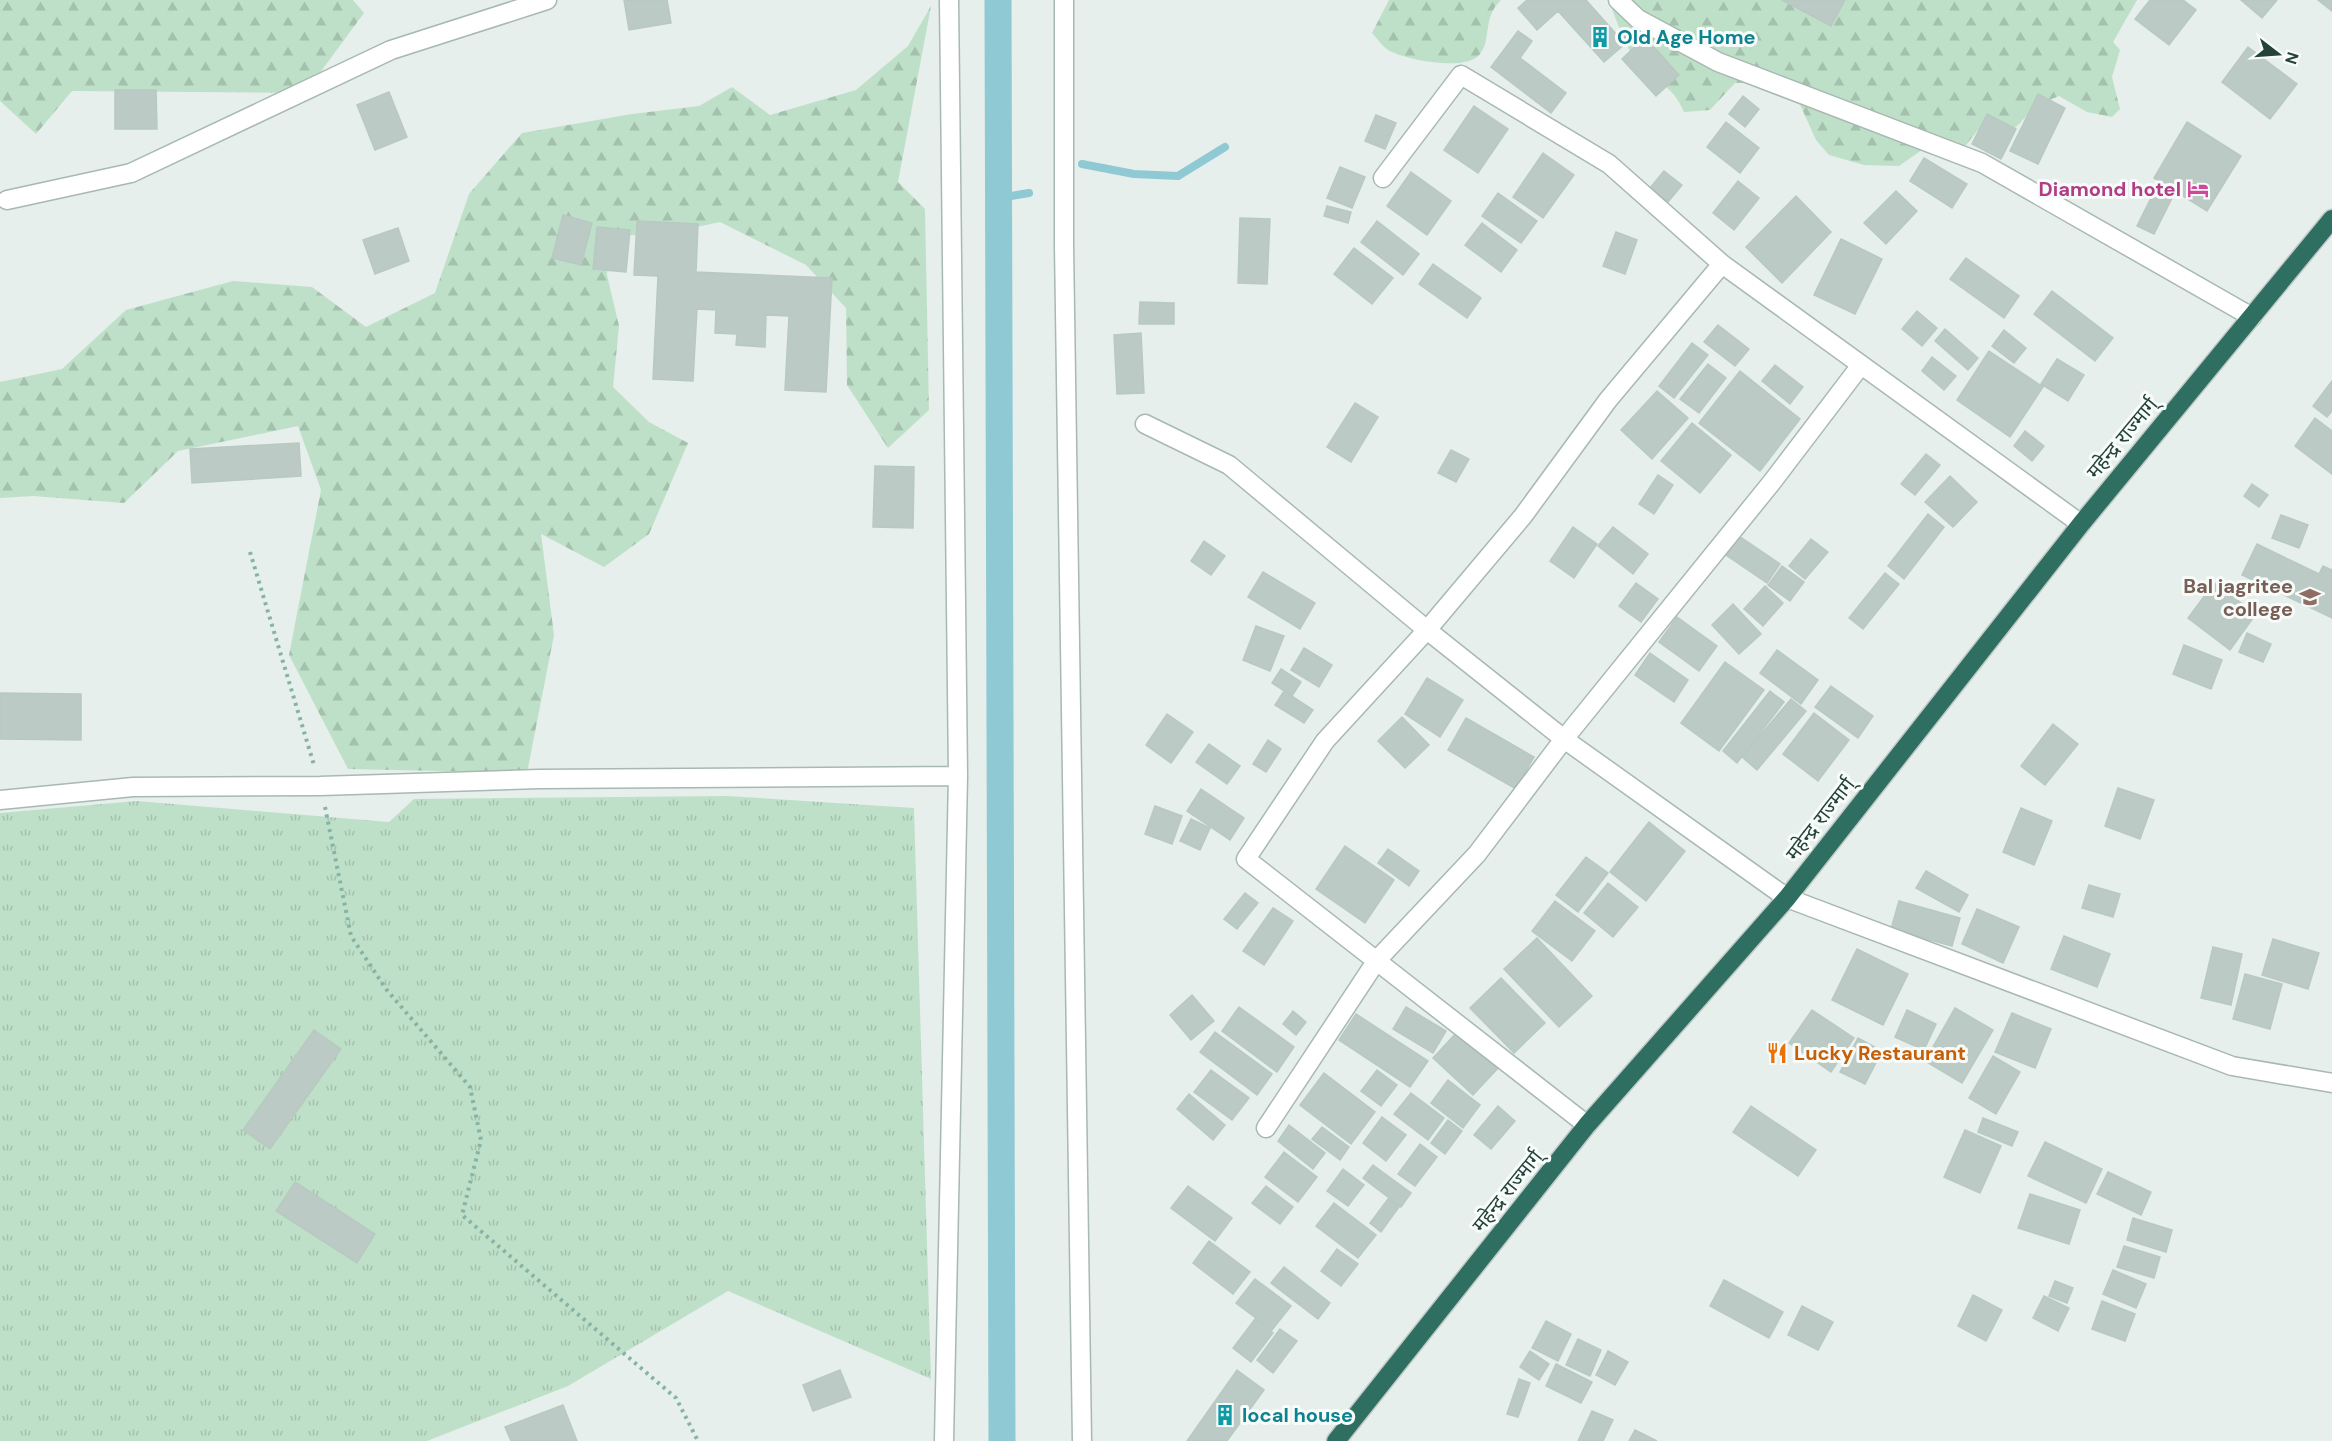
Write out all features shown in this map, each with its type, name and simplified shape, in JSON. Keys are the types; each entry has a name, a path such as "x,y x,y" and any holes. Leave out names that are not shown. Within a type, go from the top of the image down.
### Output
{"highway":[{"name":"महेन्द्र राज्मार्ग्","path":"1336,1441 1587,1125 1787,898 2081,524 2332,219"}],"street":[{"path":"7,200 131,173 391,50 547,0"},
{"path":"944,1441 958,776 949,0"},
{"path":"1064,0 1064,245 1082,1441"},
{"path":"1618,0 1638,19 1718,62 1982,163 2252,317"},
{"path":"1383,178 1461,75 1609,164 1722,264 2081,524"},
{"path":"1587,1125 1246,858 1325,741 1427,630 1523,516 1608,400 1722,264"},
{"path":"1266,1128 1377,960 1477,854 1564,739 1772,482 1861,364"},
{"path":"1145,424 1229,465 1427,630 1564,739 1787,898 2232,1066 2332,1083"},
{"path":"0,800 133,787 320,786 539,779 958,776"}],"path":[{"path":"250,552 320,786 351,936 386,989 470,1087 481,1140 462,1215 676,1398 698,1441"}],"green space":[{"path":"0,0 353,0 364,13 305,93 72,91 36,134 0,101"},
{"path":"1389,0 1501,0 1491,14 1486,42 1480,54 1463,62 1450,63 1421,60 1396,54 1384,46 1372,33"},
{"path":"1609,0 2137,0 2113,42 2120,50 2112,77 2120,109 2112,117 2087,112 2059,96 2037,105 2013,130 1983,124 1956,157 1929,145 1899,166 1864,165 1829,155 1816,140 1798,100 1757,82 1735,83 1710,110 1684,112 1675,96 1637,63 1623,36"},
{"path":"931,6 898,182 925,209 929,410 888,448 847,385 846,308 806,265 720,222 664,234 608,236 607,275 619,326 613,387 649,422 688,443 649,534 604,567 541,534 554,635 527,773 348,769 289,655 321,490 298,426 178,451 124,503 33,496 0,498 0,382 62,369 126,310 233,281 312,287 366,327 435,293 469,194 522,133 632,114 699,106 732,87 770,115 856,90 908,46"},
{"path":"727,796 914,808 931,1379 728,1291 568,1386 427,1441 0,1441 0,813 137,801 389,822 414,799"}],"building":[{"path":"624,0 667,0 671,23 629,30"},
{"name":"Old Age Home","path":"1527,0 1586,0 1625,44 1604,62 1558,11 1537,30 1518,8"},
{"path":"1782,0 1845,0 1831,26"},
{"path":"2150,0 2183,0 2196,10 2169,45 2135,19"},
{"path":"2241,0 2277,0 2262,18"},
{"path":"2318,0 2332,0 2332,11"},
{"path":"1518,31 1532,41 1520,58 1566,93 1551,113 1491,67"},
{"name":"Old Age Home","path":"1645,37 1679,75 1656,96 1622,59"},
{"path":"2248,47 2297,84 2270,119 2222,82"},
{"path":"115,90 156,90 157,129 115,129"},
{"path":"389,92 407,137 375,150 357,105"},
{"path":"2038,94 2065,108 2038,164 2010,151"},
{"path":"1743,96 1759,109 1745,127 1729,114"},
{"path":"1474,106 1508,129 1478,173 1444,150"},
{"path":"1987,114 2016,129 2001,159 1972,144"},
{"path":"1376,115 1396,123 1385,149 1365,141"},
{"path":"1726,122 1759,148 1740,173 1707,147"},
{"path":"2187,122 2241,156 2207,211 2154,178"},
{"path":"1543,153 1574,175 1543,218 1513,197"},
{"path":"1924,158 1967,184 1952,208 1910,181"},
{"path":"1340,167 1365,177 1352,208 1327,198"},
{"path":"1664,171 1682,185 1668,202 1650,188"},
{"path":"1411,172 1451,201 1427,235 1387,206"},
{"path":"1738,181 1759,198 1734,230 1713,213"},
{"path":"2156,188 2173,196 2154,234 2137,226"},
{"path":"1896,191 1917,211 1886,244 1864,223"},
{"path":"1498,193 1537,221 1521,243 1482,216"},
{"path":"1796,196 1831,232 1782,283 1746,247"},
{"path":"1327,206 1351,212 1348,223 1324,216"},
{"path":"563,215 592,223 581,265 552,258"},
{"path":"1240,218 1270,219 1267,284 1238,283"},
{"path":"637,221 698,224 696,272 832,278 826,392 785,390 789,316 766,315 765,347 736,345 737,334 715,333 716,310 697,309 693,381 653,379 658,276 634,275"},
{"path":"1377,221 1419,254 1403,275 1361,242"},
{"path":"1482,223 1517,250 1501,272 1465,245"},
{"path":"597,227 630,230 626,272 593,269"},
{"path":"398,228 409,261 375,274 363,240"},
{"path":"1616,232 1637,240 1625,274 1603,266"},
{"path":"1841,239 1882,259 1855,314 1814,295"},
{"path":"1354,248 1393,278 1372,304 1334,274"},
{"path":"1966,258 2019,296 2004,318 1950,279"},
{"path":"1433,264 1481,298 1467,318 1419,284"},
{"path":"2052,291 2113,338 2095,361 2034,314"},
{"path":"1140,302 1174,303 1174,324 1139,324"},
{"path":"1917,311 1937,328 1922,346 1902,329"},
{"path":"1718,325 1749,349 1735,366 1704,342"},
{"path":"1945,329 1978,358 1968,370 1935,341"},
{"path":"2004,330 2026,348 2014,363 1992,346"},
{"path":"1141,333 1144,393 1117,394 1114,335"},
{"path":"1692,343 1708,355 1674,398 1659,386"},
{"path":"1989,351 2043,387 2010,437 1957,400"},
{"path":"1932,357 1956,376 1944,390 1922,371"},
{"path":"2057,359 2084,375 2068,401 2041,384"},
{"path":"1708,364 1726,378 1699,413 1680,399"},
{"path":"1775,365 1803,387 1790,404 1762,381"},
{"path":"1740,371 1800,419 1760,471 1699,423"},
{"path":"2332,381 2332,411 2327,417 2313,406"},
{"path":"1657,391 1688,418 1652,459 1621,430"},
{"path":"1355,403 1378,417 1351,462 1327,447"},
{"path":"2315,418 2332,431 2332,474 2295,446"},
{"path":"1692,423 1731,455 1700,493 1661,461"},
{"path":"2025,431 2044,446 2032,461 2014,446"},
{"path":"299,443 301,476 192,483 190,449"},
{"path":"1451,450 1469,459 1456,482 1438,473"},
{"path":"1926,454 1940,465 1915,495 1901,484"},
{"path":"875,466 914,467 913,528 873,527"},
{"path":"1658,475 1673,485 1654,514 1639,504"},
{"path":"1950,476 1977,502 1953,527 1925,502"},
{"path":"2252,484 2268,495 2259,507 2244,496"},
{"path":"1928,514 1944,527 1904,579 1888,566"},
{"path":"2281,515 2308,525 2299,548 2272,538"},
{"path":"1573,527 1597,544 1574,578 1550,561"},
{"path":"1613,527 1648,554 1633,574 1598,546"},
{"path":"1739,536 1780,564 1767,583 1726,555"},
{"path":"1811,539 1828,552 1805,579 1789,566"},
{"path":"1204,541 1225,556 1211,575 1191,561"},
{"name":"Bal jagritee college","path":"2257,544 2319,574 2323,566 2332,570 2332,618 2242,575"},
{"path":"1782,566 1804,582 1790,601 1768,585"},
{"path":"1263,572 1315,603 1300,629 1248,597"},
{"path":"1885,573 1899,584 1863,629 1849,618"},
{"path":"1636,583 1658,599 1641,622 1619,606"},
{"path":"2214,583 2256,614 2230,650 2188,618"},
{"path":"1765,586 1783,603 1763,626 1744,609"},
{"path":"1733,604 1761,634 1739,654 1712,625"},
{"path":"1677,617 1717,646 1699,671 1659,642"},
{"path":"1256,626 1284,636 1270,671 1243,660"},
{"path":"2247,633 2271,644 2263,662 2239,652"},
{"path":"2184,645 2222,660 2211,689 2173,674"},
{"path":"1304,648 1332,665 1319,687 1291,670"},
{"path":"1777,650 1818,680 1801,704 1760,673"},
{"path":"1650,653 1688,680 1674,702 1635,675"},
{"path":"1725,662 1764,690 1719,751 1681,723"},
{"path":"1281,669 1301,682 1292,696 1272,683"},
{"path":"1427,678 1463,700 1440,737 1405,714"},
{"path":"1831,686 1873,716 1858,738 1815,707"},
{"path":"1284,691 1313,710 1304,723 1275,705"},
{"path":"1770,691 1784,702 1737,763 1723,751"},
{"path":"0,693 81,694 81,740 0,739"},
{"path":"1791,699 1806,711 1757,770 1742,757"},
{"path":"1814,713 1849,740 1818,781 1783,754"},
{"path":"1167,714 1193,732 1171,763 1146,745"},
{"path":"1402,717 1429,745 1405,768 1378,741"},
{"path":"1466,718 1534,757 1516,789 1448,750"},
{"path":"2053,724 2078,744 2045,785 2021,766"},
{"path":"1268,740 1281,749 1266,772 1253,764"},
{"path":"1209,744 1240,766 1227,784 1196,762"},
{"path":"2118,788 2154,800 2140,839 2105,826"},
{"path":"1201,789 1244,818 1230,840 1187,811"},
{"path":"1155,806 1182,816 1172,844 1145,834"},
{"path":"2021,808 2052,821 2034,865 2003,852"},
{"path":"1191,819 1210,828 1200,850 1180,841"},
{"path":"1649,822 1685,851 1646,901 1610,872"},
{"path":"1345,846 1394,880 1365,923 1316,889"},
{"path":"1388,849 1419,871 1409,886 1378,863"},
{"path":"1586,857 1608,873 1578,912 1556,895"},
{"path":"1926,871 1968,895 1959,912 1916,888"},
{"path":"1608,883 1638,907 1613,937 1584,913"},
{"path":"2089,885 2120,894 2113,917 2082,908"},
{"path":"1245,893 1258,903 1237,929 1224,919"},
{"path":"1555,901 1595,931 1572,961 1532,931"},
{"path":"1899,901 1960,918 1952,946 1891,929"},
{"path":"1273,908 1293,921 1264,965 1243,951"},
{"path":"1977,909 2019,927 2003,963 1962,944"},
{"path":"2064,936 2110,954 2097,987 2051,969"},
{"path":"1537,938 1592,996 1559,1027 1504,969"},
{"path":"2273,939 2319,953 2308,989 2262,975"},
{"path":"2213,947 2242,954 2231,1005 2201,998"},
{"path":"1857,949 1908,974 1883,1025 1832,1000"},
{"path":"2245,974 2282,984 2270,1029 2233,1019"},
{"path":"1501,978 1545,1023 1514,1053 1470,1008"},
{"path":"1192,995 1214,1021 1191,1040 1170,1015"},
{"path":"1239,1007 1294,1047 1277,1072 1222,1031"},
{"path":"1406,1007 1446,1031 1433,1053 1393,1029"},
{"path":"1955,1008 1993,1030 1962,1083 1925,1061"},
{"path":"1812,1010 1854,1038 1831,1072 1789,1043"},
{"path":"1907,1010 1936,1024 1924,1050 1895,1037"},
{"path":"1293,1011 1306,1022 1296,1035 1283,1024"},
{"path":"2012,1013 2051,1029 2035,1068 1995,1052"},
{"path":"1356,1014 1428,1061 1410,1087 1339,1040"},
{"path":"314,1030 341,1049 270,1149 243,1130"},
{"path":"1459,1030 1499,1067 1473,1095 1433,1058"},
{"path":"1215,1032 1272,1074 1257,1095 1200,1052"},
{"path":"1858,1038 1882,1051 1865,1084 1840,1072"},
{"path":"1993,1056 2020,1072 1996,1114 1969,1098"},
{"path":"1211,1070 1249,1098 1232,1120 1194,1092"},
{"path":"1377,1070 1397,1085 1381,1106 1361,1091"},
{"path":"1324,1073 1375,1112 1351,1144 1300,1105"},
{"path":"1448,1080 1480,1105 1463,1128 1431,1103"},
{"path":"1411,1093 1444,1118 1428,1140 1394,1114"},
{"path":"1189,1094 1225,1125 1213,1140 1177,1109"},
{"path":"1498,1106 1515,1121 1491,1149 1474,1135"},
{"path":"1751,1106 1816,1150 1798,1176 1733,1132"},
{"path":"1382,1117 1406,1135 1386,1161 1363,1143"},
{"path":"1983,1118 2018,1132 2012,1146 1978,1132"},
{"path":"1448,1120 1462,1131 1445,1154 1431,1143"},
{"path":"1289,1125 1325,1153 1313,1169 1278,1141"},
{"path":"1322,1127 1349,1147 1340,1160 1312,1139"},
{"path":"1965,1130 2001,1146 1980,1193 1944,1177"},
{"path":"2045,1142 2102,1169 2086,1203 2028,1176"},
{"path":"1420,1144 1437,1157 1415,1186 1398,1174"},
{"path":"1284,1152 1317,1177 1298,1202 1265,1177"},
{"path":"1373,1165 1411,1193 1401,1207 1363,1178"},
{"path":"1343,1169 1364,1185 1348,1206 1327,1191"},
{"path":"2108,1172 2151,1192 2141,1215 2097,1194"},
{"path":"295,1182 375,1234 357,1263 276,1211"},
{"path":"1188,1186 1232,1218 1215,1241 1171,1208"},
{"path":"1266,1186 1293,1207 1280,1224 1252,1203"},
{"path":"2030,1194 2080,1210 2069,1244 2018,1228"},
{"path":"1388,1199 1399,1207 1381,1232 1370,1223"},
{"path":"1334,1203 1376,1235 1358,1258 1316,1226"},
{"path":"2133,1218 2172,1230 2166,1252 2127,1240"},
{"path":"1209,1241 1250,1272 1233,1294 1193,1263"},
{"path":"2124,1246 2160,1257 2154,1278 2117,1267"},
{"path":"1337,1249 1358,1264 1341,1286 1321,1271"},
{"path":"1284,1267 1330,1303 1318,1319 1271,1283"},
{"path":"2113,1270 2146,1284 2136,1308 2103,1294"},
{"path":"1255,1279 1291,1306 1272,1330 1236,1303"},
{"path":"1724,1280 1783,1312 1769,1338 1710,1306"},
{"path":"2055,1281 2073,1288 2067,1303 2049,1296"},
{"path":"1973,1295 2002,1310 1986,1341 1958,1326"},
{"path":"2044,1296 2069,1308 2058,1331 2033,1318"},
{"path":"2102,1301 2135,1314 2125,1341 2092,1329"},
{"path":"1802,1306 1833,1322 1818,1350 1788,1335"},
{"path":"1255,1319 1273,1333 1251,1362 1233,1348"},
{"path":"1546,1321 1571,1334 1558,1361 1532,1348"},
{"path":"1280,1329 1297,1341 1273,1373 1257,1360"},
{"path":"1578,1339 1601,1350 1590,1376 1566,1365"},
{"path":"1530,1351 1549,1364 1539,1380 1520,1367"},
{"path":"1608,1351 1628,1362 1615,1385 1596,1375"},
{"path":"1556,1364 1592,1382 1581,1403 1546,1386"},
{"path":"840,1370 851,1397 813,1411 803,1385"},
{"name":"local house","path":"1237,1370 1264,1390 1227,1441 1187,1441"},
{"path":"1519,1379 1530,1383 1518,1417 1507,1414"},
{"path":"563,1405 577,1441 511,1441 505,1427"},
{"path":"1592,1411 1613,1420 1603,1441 1578,1441"},
{"path":"1635,1430 1657,1441 1629,1441"}],"waterway":[{"path":"998,0 1002,1441"},
{"path":"1082,164 1134,174 1178,176 1225,147"},
{"path":"999,198 1029,193"}],"place":[{"name":"Old Age Home","path":"1600,37"},
{"name":"Diamond hotel","path":"2198,189"},
{"name":"Bal jagritee college","path":"2310,597"},
{"name":"Lucky Restaurant","path":"1777,1053"},
{"name":"local house","path":"1225,1415"}]}
